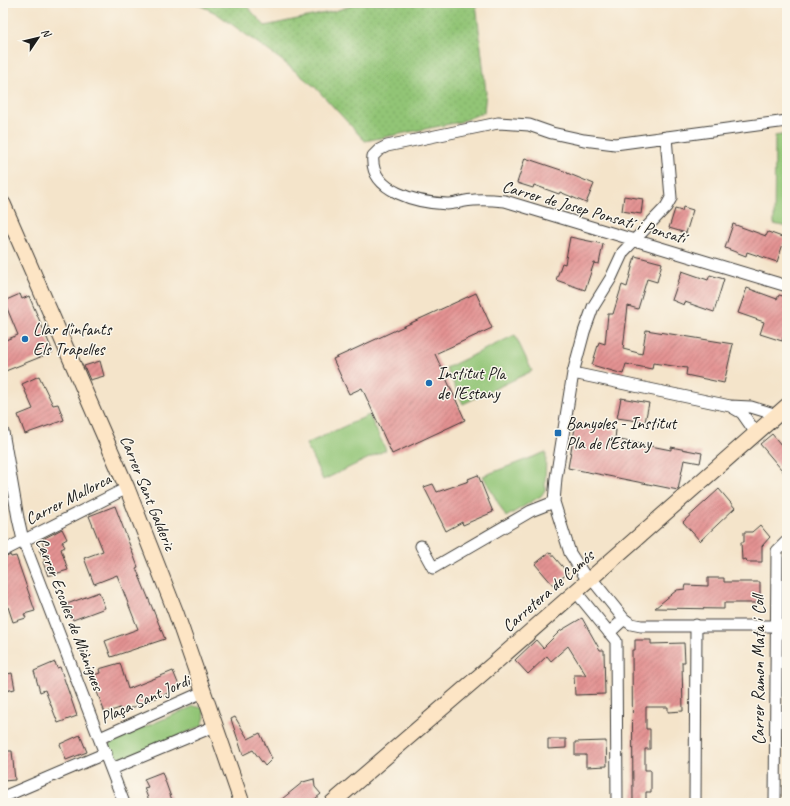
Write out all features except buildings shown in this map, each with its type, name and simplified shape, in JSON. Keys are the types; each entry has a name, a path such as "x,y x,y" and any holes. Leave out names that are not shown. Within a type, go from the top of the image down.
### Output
{"street":[{"path":"787,121 666,137 671,198 666,207 623,252 611,278 593,307 584,332 573,373 556,478 554,502 570,552 624,620 631,624 641,626 787,626"},
{"name":"Carrer de Josep Ponsatí i Ponsatí","path":"666,137 615,144 602,143 552,133 529,125 498,123 387,146 379,150 373,156 372,164 379,180 400,194 427,202 448,204 475,199 505,201 787,286"},
{"name":"Carrer Sant Galderic","path":"3,204 127,488 176,613 242,803"},
{"path":"573,373 730,406 782,410"},
{"path":"730,406 742,413 756,433"},
{"name":"Carretera de Camós","path":"332,803 576,592 782,410"},
{"name":"Carrer Escoles de Miànigues","path":"3,432 23,540 124,803"},
{"name":"Carrer Mallorca","path":"3,551 127,488"},
{"path":"421,546 433,568 531,511 554,502"},
{"name":"Carrer Ramon Mata i Coll","path":"775,803 775,626 777,551 787,541"},
{"path":"576,592 616,641 617,803"},
{"path":"609,633 624,620"},
{"path":"695,803 696,625"},
{"name":"Plaça Sant Jordi","path":"100,738 203,692"},
{"path":"112,770 215,726"},
{"path":"3,797 106,753"}],"green space":[{"path":"195,3 244,3 265,26 335,11 360,3 476,3 486,92 484,112 460,122 365,141 315,87 280,59 216,13"},
{"path":"787,134 787,227 774,224 775,136"},
{"path":"515,335 532,371 463,404 446,368"},
{"path":"369,415 386,450 323,480 306,444"},
{"path":"546,452 545,490 541,496 506,517 483,476"},
{"path":"194,706 203,708 205,717 202,726 120,761 111,756 109,745 112,741"}],"place":[{"name":"Llar d'infants Els Trapelles","path":"25,339"},
{"name":"Institut Pla de l'Estany","path":"429,383"},
{"name":"Banyoles - Institut Pla de l'Estany","path":"558,433"}]}
